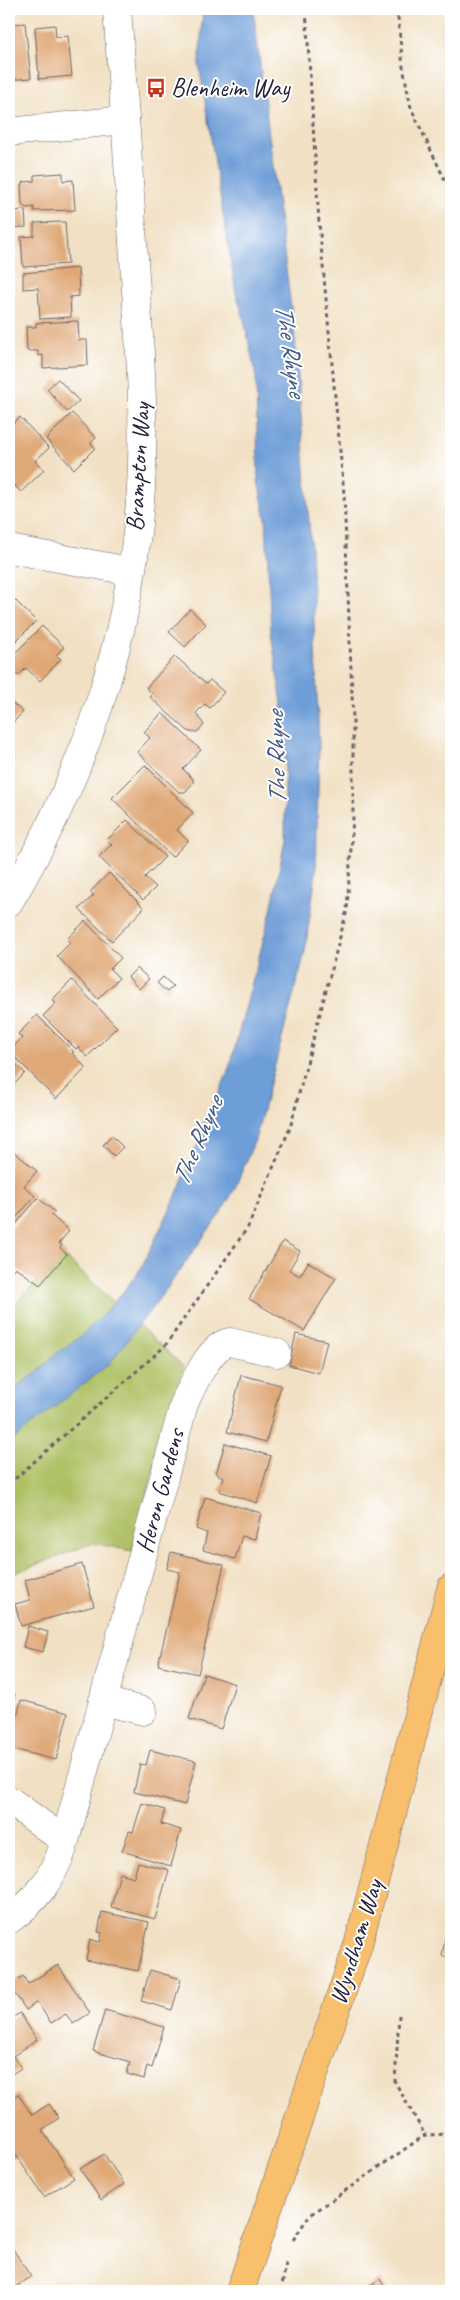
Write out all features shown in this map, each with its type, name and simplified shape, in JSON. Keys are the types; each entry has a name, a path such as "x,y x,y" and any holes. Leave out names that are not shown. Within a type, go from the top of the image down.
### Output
{"main road":[{"name":"Wyndham Way","path":"240,2291 358,1945 451,1588"}],"street":[{"name":"Brampton Way","path":"9,902 34,856 88,741 115,655 130,571 141,490 144,413 117,9"},
{"path":"9,132 125,120"},
{"path":"9,549 130,571"},
{"name":"Heron Gardens","path":"9,1920 29,1904 44,1888 52,1875 64,1841 190,1388 216,1348 223,1343 230,1342 277,1353"},
{"path":"102,1701 143,1711"},
{"path":"9,1800 64,1841"}],"path":[{"path":"9,1484 165,1346 248,1227 290,1128 346,910 353,817 353,719 344,504 319,223 306,9"},
{"path":"397,9 403,67 411,108 451,193"},
{"path":"399,2015 396,2082 425,2135"},
{"path":"288,2246 309,2216 425,2135 451,2134"},
{"path":"281,2291 287,2256"}],"green space":[{"path":"63,1255 184,1367 171,1403 132,1551 93,1543 9,1575 9,1310"}],"water":[{"name":"The Rhyne","path":"203,9 253,9 295,339 311,547 319,745 316,872 305,952 255,1140 234,1190 222,1211 168,1287 110,1363 9,1443 9,1391 37,1373 55,1354 80,1337 123,1292 141,1268 172,1205 198,1143 204,1121 221,1089 231,1062 271,911 285,840 285,746 282,704 271,633 266,520 258,481 256,377 243,315 236,293 199,65"}],"building":[{"path":"25,23 31,78 9,80 9,24"},
{"path":"55,25 56,37 68,36 72,76 39,79 35,27"},
{"path":"63,173 63,181 73,180 75,210 34,211 34,207 26,208 22,205 21,185 24,182 34,181 34,175"},
{"path":"25,210 26,227 9,228 9,211"},
{"path":"65,222 68,264 23,267 21,237 34,236 34,223"},
{"path":"78,268 79,296 70,297 71,317 40,319 38,288 23,289 23,273"},
{"path":"78,321 79,340 87,340 88,365 43,368 43,355 38,356 38,351 27,351 26,327 36,327 36,323"},
{"path":"58,379 79,401 67,412 47,389"},
{"path":"72,413 96,438 91,443 95,448 74,469 46,439"},
{"path":"20,417 49,448 35,461 44,470 21,492 9,480 9,428"},
{"path":"13,598 36,621 9,648 9,603"},
{"path":"190,609 206,624 185,647 169,632"},
{"path":"42,626 64,647 56,655 61,659 40,681 26,668 18,676 9,666 9,659"},
{"path":"175,656 206,684 210,680 224,692 210,708 205,704 196,713 204,725 197,732 189,732 150,697 153,694 146,688"},
{"path":"9,702 23,712 9,727"},
{"path":"162,713 201,750 183,769 193,779 193,783 185,792 179,792 137,752 150,738 144,732"},
{"path":"9,751 15,757 9,764"},
{"path":"145,765 193,813 177,830 188,841 172,857 112,798"},
{"path":"127,820 165,857 145,877 156,887 143,900 99,857 112,844 107,840"},
{"path":"109,873 144,908 112,941 79,909 94,895 90,892"},
{"path":"85,921 121,958 110,969 119,978 98,999 57,956 70,943 67,939"},
{"path":"137,968 149,979 139,989 128,977"},
{"path":"163,977 173,986 167,992 157,983"},
{"path":"72,980 117,1027 87,1057 78,1047 76,1049 43,1016 56,1003 52,1000"},
{"path":"37,1015 74,1052 72,1053 86,1068 56,1099 9,1051 22,1038 18,1034"},
{"path":"9,1057 25,1073 9,1090"},
{"path":"112,1136 123,1147 114,1156 103,1145"},
{"path":"13,1151 37,1171 24,1186 35,1196 9,1226 9,1156"},
{"path":"38,1198 55,1212 51,1215 69,1231 59,1243 62,1245 60,1248 67,1254 40,1285 15,1267 12,1271 9,1268 9,1232"},
{"path":"283,1241 300,1251 289,1270 300,1276 308,1262 336,1278 304,1331 249,1299"},
{"path":"296,1334 327,1341 319,1373 289,1365"},
{"path":"241,1375 281,1385 266,1442 227,1432"},
{"path":"225,1443 271,1456 257,1503 219,1491 224,1477 216,1474"},
{"path":"205,1497 261,1513 255,1539 242,1536 235,1559 203,1550 207,1533 196,1529"},
{"path":"171,1552 224,1565 198,1674 158,1665 180,1572 167,1569"},
{"path":"82,1564 94,1606 21,1626 15,1604 30,1600 25,1580"},
{"path":"28,1626 48,1632 43,1652 23,1647"},
{"path":"204,1674 235,1684 221,1729 189,1719"},
{"path":"9,1692 15,1694 10,1716 9,1716"},
{"path":"21,1700 68,1713 56,1760 9,1748"},
{"path":"150,1750 196,1761 185,1805 134,1792 140,1764 146,1765"},
{"path":"142,1803 165,1810 161,1824 181,1830 171,1866 122,1851 129,1831 133,1832"},
{"path":"138,1862 169,1870 155,1919 111,1907 120,1873 134,1877"},
{"path":"102,1912 149,1922 138,1971 86,1960 90,1939 100,1942 102,1933 98,1932"},
{"path":"449,1916 451,1916 451,1958 442,1956"},
{"path":"58,1965 90,2013 73,2024 66,2014 51,2023 37,2002 26,2010 9,1985 23,1976 28,1984"},
{"path":"150,1970 181,1979 172,2010 141,2001"},
{"path":"105,2010 164,2027 152,2068 147,2066 144,2079 127,2074 130,2062 93,2051"},
{"path":"20,2013 37,2040 13,2056 21,2068 9,2076 9,2020"},
{"path":"18,2094 32,2115 49,2104 59,2118 42,2130 74,2178 44,2197 16,2155 9,2160 9,2100"},
{"path":"104,2154 124,2184 101,2200 80,2169"},
{"path":"11,2246 31,2277 9,2291 9,2247"},
{"path":"380,2279 387,2291 361,2291"}],"place":[{"name":"Blenheim Way","path":"156,88"}]}
